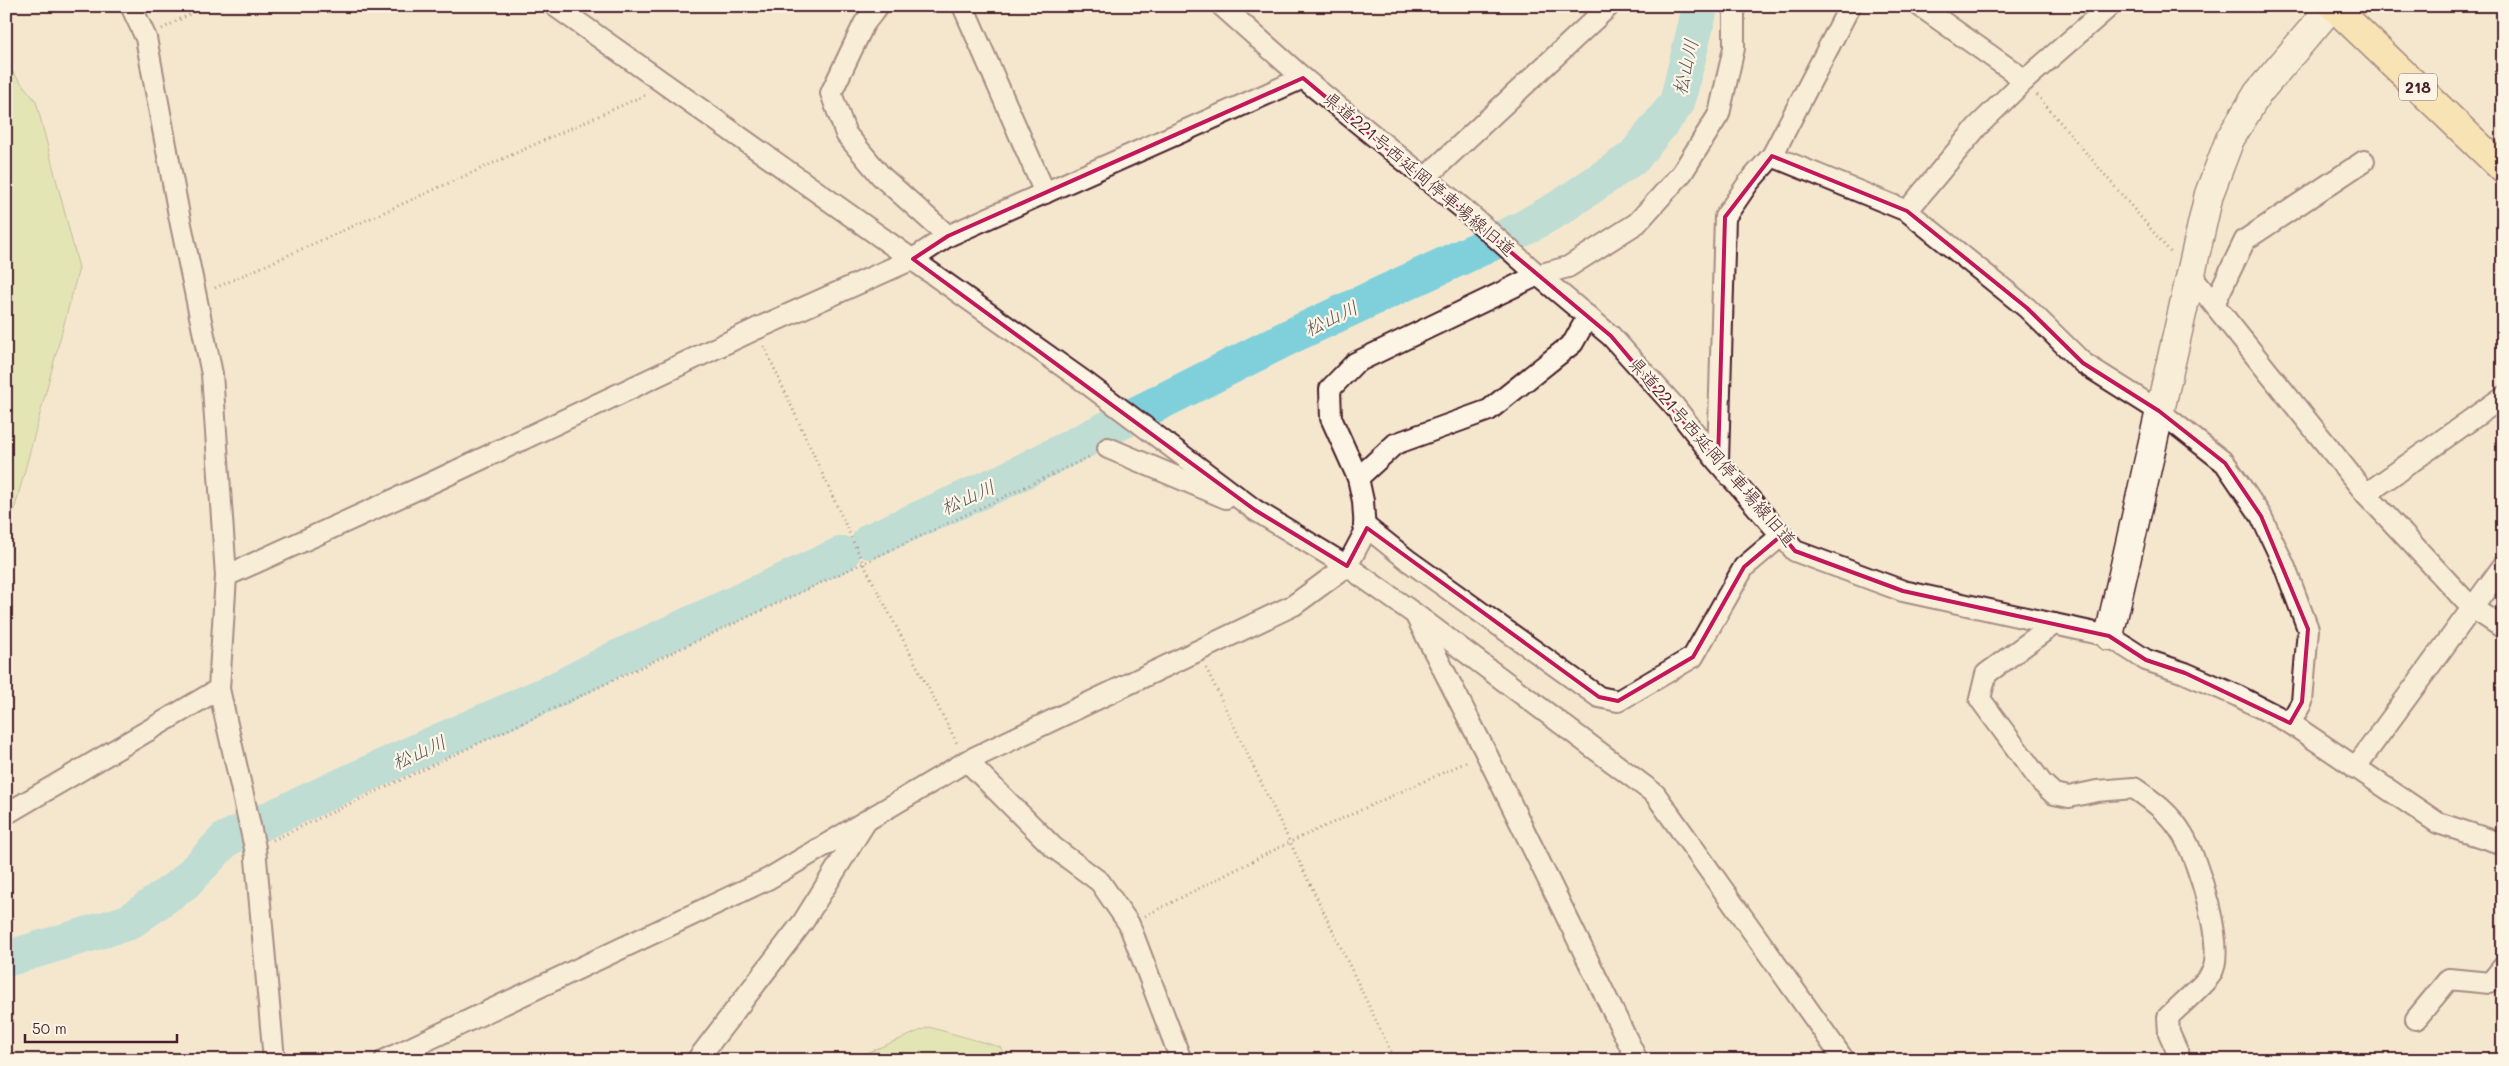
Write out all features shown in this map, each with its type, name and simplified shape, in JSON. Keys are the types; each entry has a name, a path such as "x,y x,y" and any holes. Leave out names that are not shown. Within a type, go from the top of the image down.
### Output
{"highway":[{"name":"218","path":"2332,6 2503,169"}],"street":[{"path":"131,6 146,38 212,374 226,576 219,689 254,848 274,1060"},
{"path":"555,6 1085,382 1255,510 1347,566 1415,614 1655,794 1844,1060"},
{"path":"878,6 864,24 831,93 846,134 881,176 948,236"},
{"path":"963,6 1045,193"},
{"name":"県道221号西延岡停車場線旧道","path":"1222,6 1303,78 1466,211 1611,336 1675,407 1718,462 1795,551 1903,591 2109,636 2146,660 2185,673 2238,696 2290,723 2438,822 2503,844"},
{"path":"1425,178 1609,6"},
{"path":"385,1060 768,879 967,761 1294,605 1347,566 1365,532 1363,501 1358,478 1331,418 1330,389 1354,363 1538,275 1568,267 1637,223 1682,173 1718,114 1734,48 1734,6"},
{"path":"1718,462 1725,217 1749,182 1772,156 1850,6"},
{"path":"1920,6 2025,80"},
{"path":"1907,211 1977,128 2025,80 2110,6"},
{"path":"2109,636 2210,194 2230,139 2258,93 2332,6"},
{"path":"226,576 435,481 756,329 912,259 948,236 1303,78"},
{"path":"1772,156 1907,211 2027,308 2083,363 2159,411 2225,463 2261,516 2284,565 2308,629 2302,702 2290,723"},
{"path":"2214,304 2244,240 2364,161"},
{"path":"2192,277 2366,494 2471,607 2503,628"},
{"path":"1358,478 1395,444 1489,410 1573,343 1588,316"},
{"path":"2366,494 2503,397"},
{"path":"1108,448 1255,510"},
{"path":"1364,525 1409,561 1600,697 1618,701 1693,657 1744,567 1782,535"},
{"path":"2356,768 2471,607 2503,566"},
{"path":"1415,614 1486,753 1636,1060"},
{"path":"2054,624 1986,674 1980,698 2041,782 2054,794 2069,797 2098,791 2134,788 2160,805 2183,835 2210,907 2216,953 2212,973 2168,1017 2169,1033 2181,1060"},
{"path":"6,814 219,689"},
{"path":"967,761 1053,847 1100,882 1129,924 1180,1060"},
{"path":"697,1060 803,922 867,820"},
{"path":"2416,1019 2449,979 2490,983 2503,967"}],"path":[{"path":"146,38 206,6"},
{"path":"2025,80 2192,277"},
{"path":"196,296 667,85"},
{"path":"756,329 863,563 967,761"},
{"path":"254,848 1108,448"},
{"path":"1198,651 1395,1060"},
{"path":"1129,924 1290,842 1486,753"}],"highlighted area":[{"path":"1303,78 1611,336 1718,462 1725,217 1772,156 1907,211 2027,308 2083,363 2159,411 2225,463 2261,516 2308,629 2302,702 2290,723 2185,673 2146,660 2109,636 1903,591 1795,551 1782,535 1744,567 1693,657 1618,701 1599,697 1367,528 1347,566 1255,510 913,259 948,236"}],"green space":[{"path":"6,64 36,101 79,268 6,541"},
{"path":"929,1027 1000,1047 1009,1060 850,1060"}],"waterway":[{"name":"松山川","path":"870,541 1004,481 1291,336 1522,229 1561,207 1634,157 1677,103 1699,12 1698,6"},
{"name":"松山川","path":"6,959 129,922 184,883 226,839 556,690 615,659 842,554"}]}
